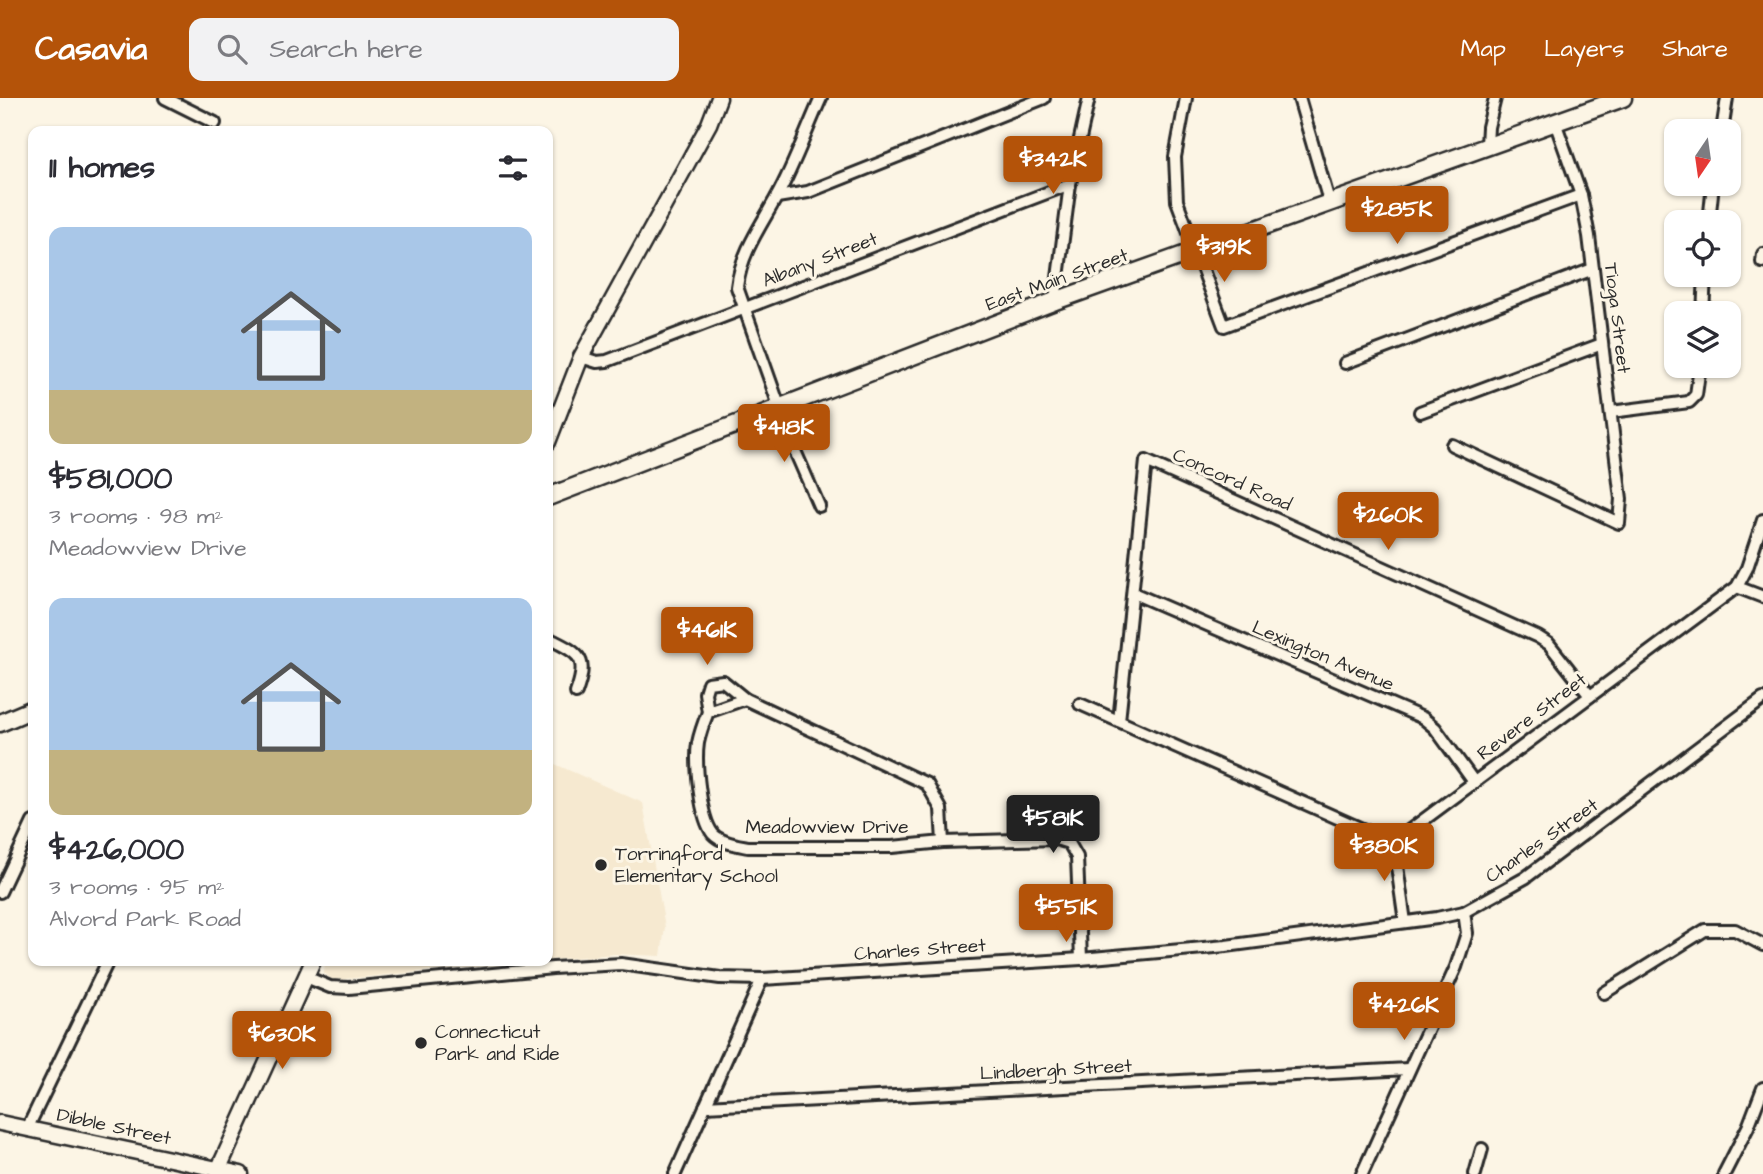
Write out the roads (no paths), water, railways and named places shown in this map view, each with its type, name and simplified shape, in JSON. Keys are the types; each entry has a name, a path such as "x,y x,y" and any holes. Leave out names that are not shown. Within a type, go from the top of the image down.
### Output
{"highway":[{"name":"East Main Street","path":"553,495 1055,301 1623,98"},
{"path":"0,723 28,711"}],"main road":[{"path":"553,429 581,358 709,124 719,98"},
{"path":"218,1171 311,966"},
{"name":"Dibble Street","path":"0,1123 241,1174"}],"street":[{"path":"165,98 215,123"},
{"path":"819,506 780,409 737,287 740,268 758,227 777,197 821,98"},
{"path":"777,197 808,192 1044,98"},
{"path":"1055,301 1070,184 1089,98"},
{"path":"1186,98 1175,157 1177,201 1224,326 1581,195"},
{"path":"1299,98 1329,201"},
{"path":"1487,145 1495,98"},
{"path":"1724,119 1727,98"},
{"name":"Tioga Street","path":"1452,445 1619,523 1621,499 1593,269 1581,195 1555,122"},
{"name":"Albany Street","path":"581,358 597,362 607,361 1070,184"},
{"path":"1345,363 1593,269"},
{"path":"1420,412 1602,344"},
{"path":"1611,412 1689,402 1696,395 1698,378"},
{"name":"Concord Road","path":"1133,593 1146,461 1538,637 1549,645 1590,696"},
{"path":"1763,520 1747,568 1737,587 1763,597"},
{"name":"Revere Street","path":"1393,838 1406,833 1737,587"},
{"path":"1119,721 1133,593"},
{"name":"Lexington Avenue","path":"1133,593 1423,718 1434,727 1474,782"},
{"path":"553,640 569,648 579,658 584,671 576,693"},
{"name":"Meadowview Drive","path":"943,842 941,808 927,784 745,699 723,681 708,683 705,693 708,712 698,741 697,767 706,820 713,835 729,843 748,847 892,847 943,842 1056,839 1069,843 1077,858 1081,959"},
{"path":"708,712 745,699"},
{"name":"Charles Street","path":"306,977 330,987 349,988 621,964 720,978 762,979 1081,959 1226,946 1464,912 1525,878 1763,699"},
{"path":"1080,704 1378,836 1393,838 1405,922"},
{"path":"0,892 28,833"},
{"path":"1362,1174 1457,967 1467,933 1464,912"},
{"path":"1604,993 1705,930 1735,930 1763,945"},
{"path":"27,1129 106,966"},
{"path":"675,1174 762,979"},
{"name":"Lindbergh Street","path":"705,1105 1408,1069"},
{"path":"1724,1174 1748,1127 1763,1088"},
{"path":"1475,1174 1482,1149"}],"place":[{"name":"Torringford Elementary School","path":"601,865"},
{"name":"Connecticut Park and Ride","path":"421,1043"}]}
